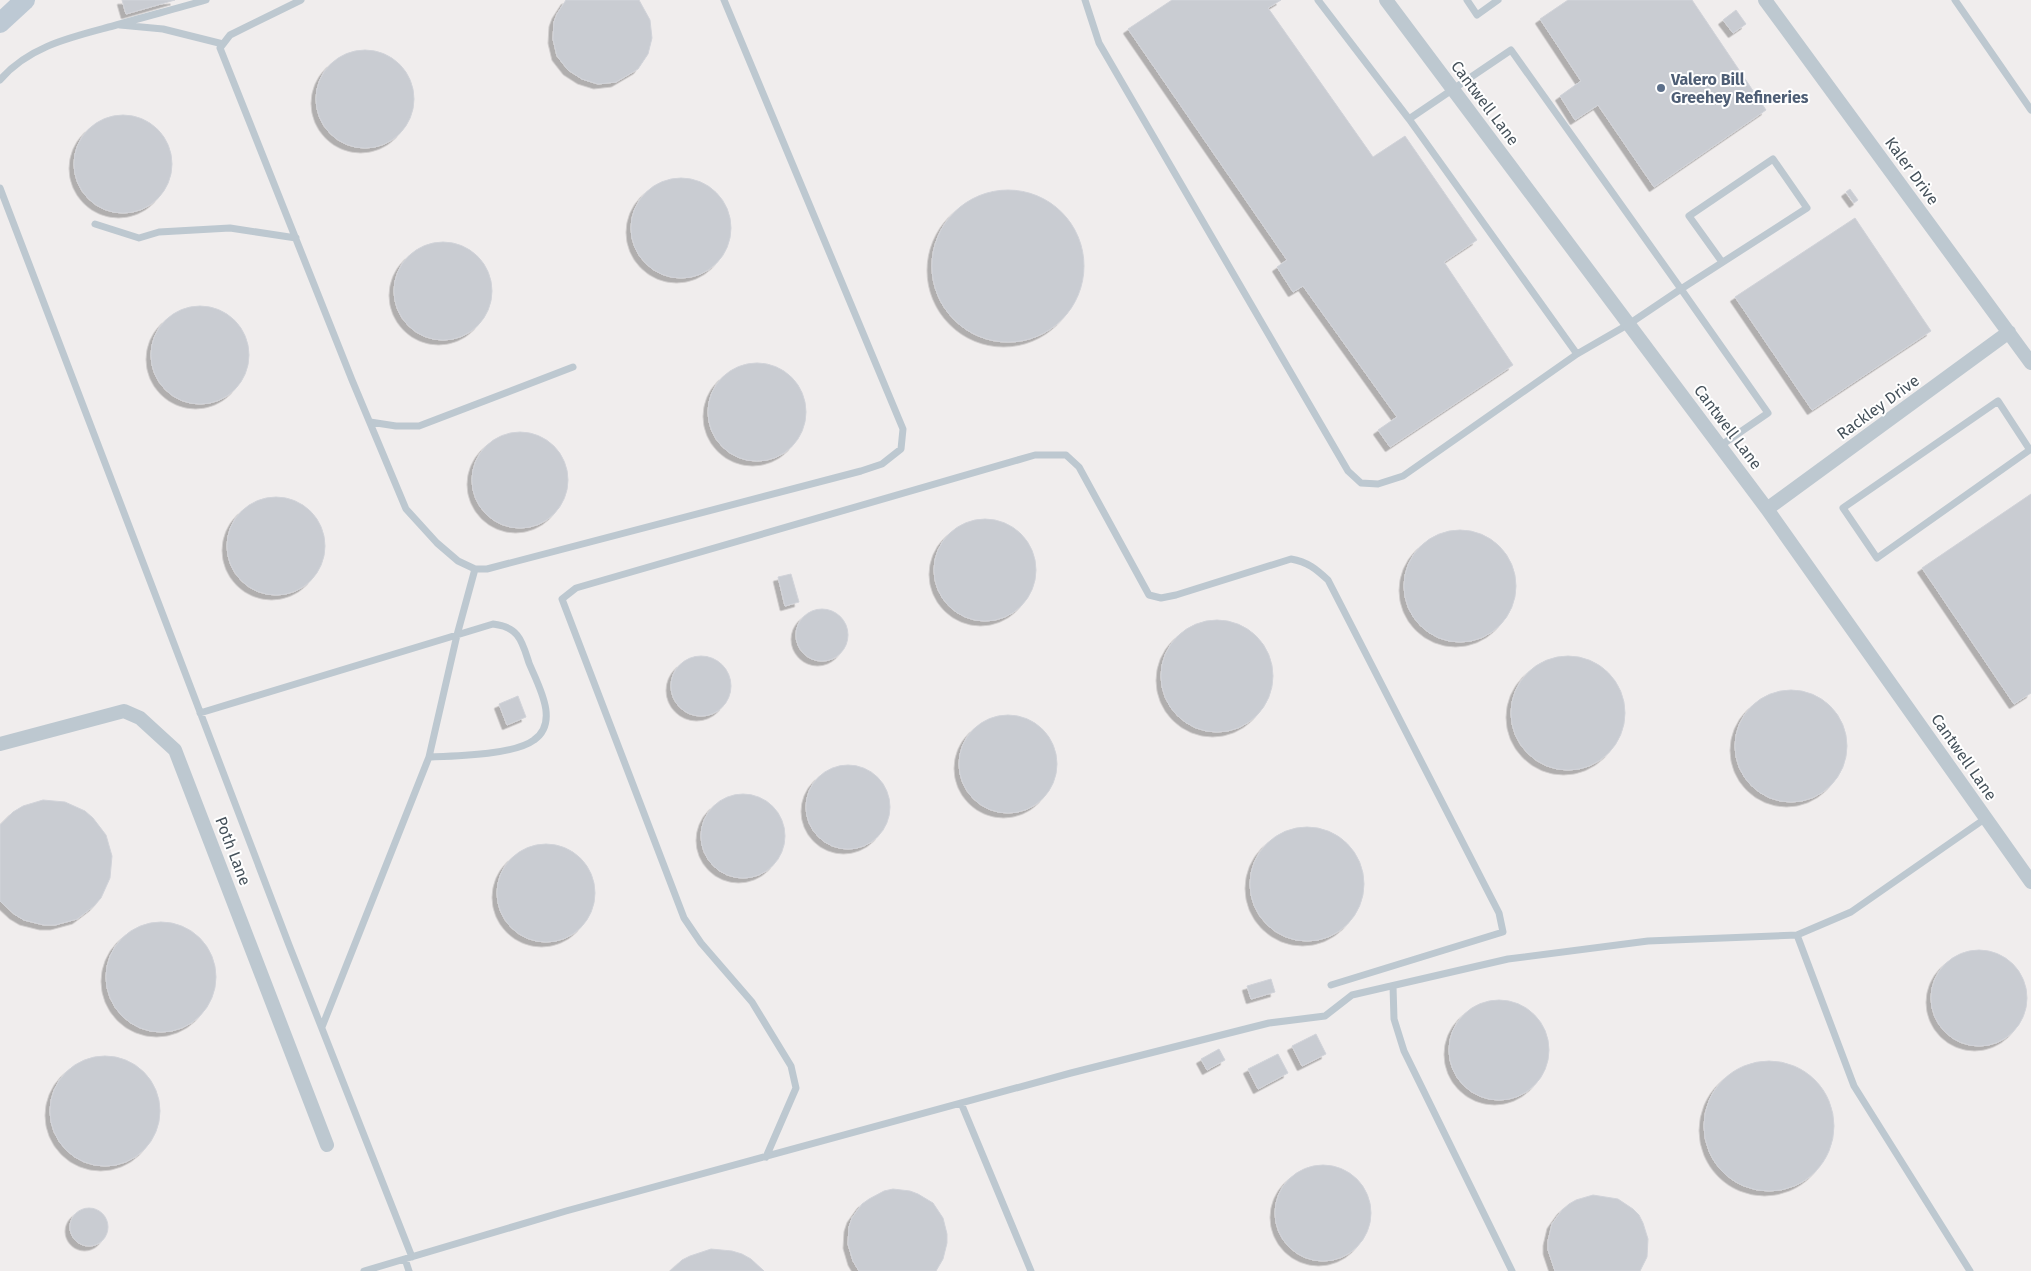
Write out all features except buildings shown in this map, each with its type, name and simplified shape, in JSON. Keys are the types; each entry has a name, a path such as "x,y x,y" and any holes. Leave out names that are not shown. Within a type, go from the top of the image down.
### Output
{"main road":[{"path":"0,23 25,0"}],"street":[{"name":"Cantwell Lane","path":"1386,0 1767,509 2031,882"},
{"name":"Kaler Drive","path":"1765,0 2031,363"},
{"name":"Rackley Drive","path":"1767,509 2009,332"},
{"name":"Poth Lane","path":"0,744 124,711 140,718 175,750 327,1145"}],"lane":[{"path":"0,80 23,59 51,43 206,0"},
{"path":"301,0 230,35 220,48 406,509 437,543 458,561 475,569 488,569 861,471 882,464 901,449 903,429 724,0"},
{"path":"1085,0 1098,43 1348,471 1361,483 1378,484 1403,476 1577,354 1628,324 1807,208 1773,159 1689,216 1722,262"},
{"path":"1318,0 1409,119 1577,354"},
{"path":"1467,0 1478,15 1498,0"},
{"path":"1955,0 2031,110"},
{"path":"116,25 163,29 223,44"},
{"path":"1409,119 1454,91 1511,50 1768,413 1720,446"},
{"path":"0,188 322,1027 408,1258 409,1271"},
{"path":"95,224 139,238 160,232 230,228 296,238"},
{"path":"370,422 396,426 419,426 573,367"},
{"path":"1998,401 2030,449 1877,558 1843,508 1998,401"},
{"path":"766,1157 796,1088 791,1066 752,1002 701,944 684,918 562,599 576,588 1035,455 1066,455 1079,467 1149,595 1161,598 1176,595 1291,559 1303,561 1316,568 1328,580 1499,913 1502,932 1331,985"},
{"path":"322,1027 429,757 457,635 475,569"},
{"path":"200,713 493,624 506,626 517,634 546,703 546,723 536,740 520,748 462,756 429,757"},
{"path":"364,1271 566,1211 1071,1073 1269,1023 1325,1016 1352,995 1508,959 1648,941 1797,935 1851,912 1986,818"},
{"path":"1797,935 1854,1086 1970,1271"},
{"path":"1393,986 1394,1020 1404,1051 1512,1271"},
{"path":"961,1103 1031,1271"}],"place":[{"name":"Valero Bill Greehey Refineries","path":"1661,88"}]}
